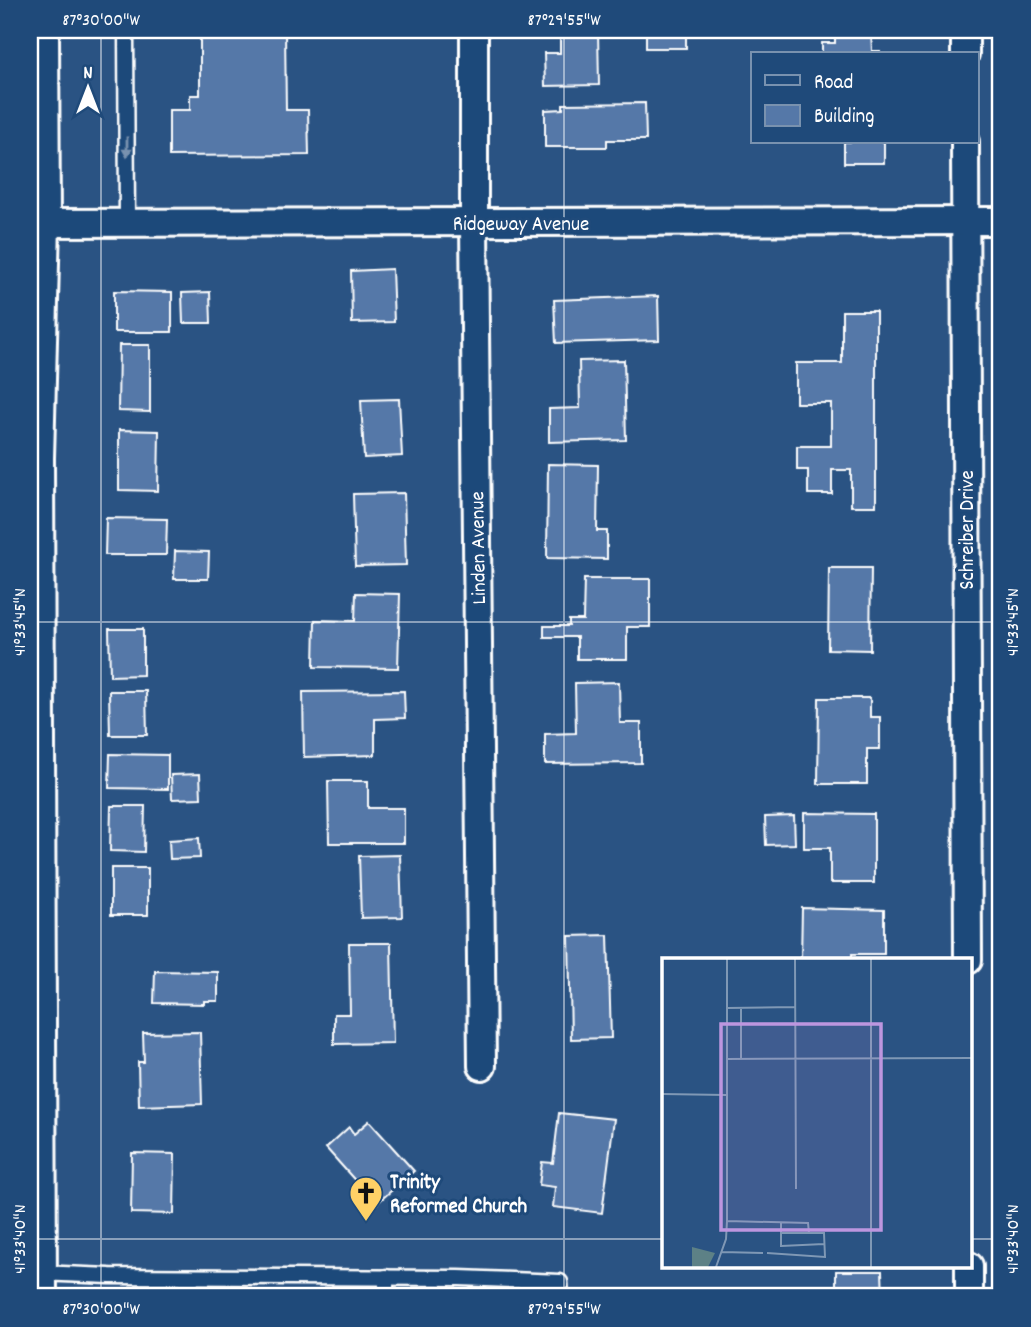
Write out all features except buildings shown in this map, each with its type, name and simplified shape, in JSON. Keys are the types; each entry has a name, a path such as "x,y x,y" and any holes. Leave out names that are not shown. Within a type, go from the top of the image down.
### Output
{"street":[{"path":"37,1285 32,458 40,223 39,30"},
{"name":"Linden Avenue","path":"474,30 482,1066"},
{"path":"965,30 965,52"},
{"name":"Schreiber Drive","path":"965,144 968,958"},
{"name":"Ridgeway Avenue","path":"40,223 1001,221"},
{"path":"969,1268 969,1297"}],"lane":[{"path":"127,30 127,223"},
{"path":"37,1285 110,1276 459,1278 560,1282 561,1297"},
{"path":"386,1277 386,1297"}],"place":[{"name":"Trinity Reformed Church","path":"366,1223"}]}
